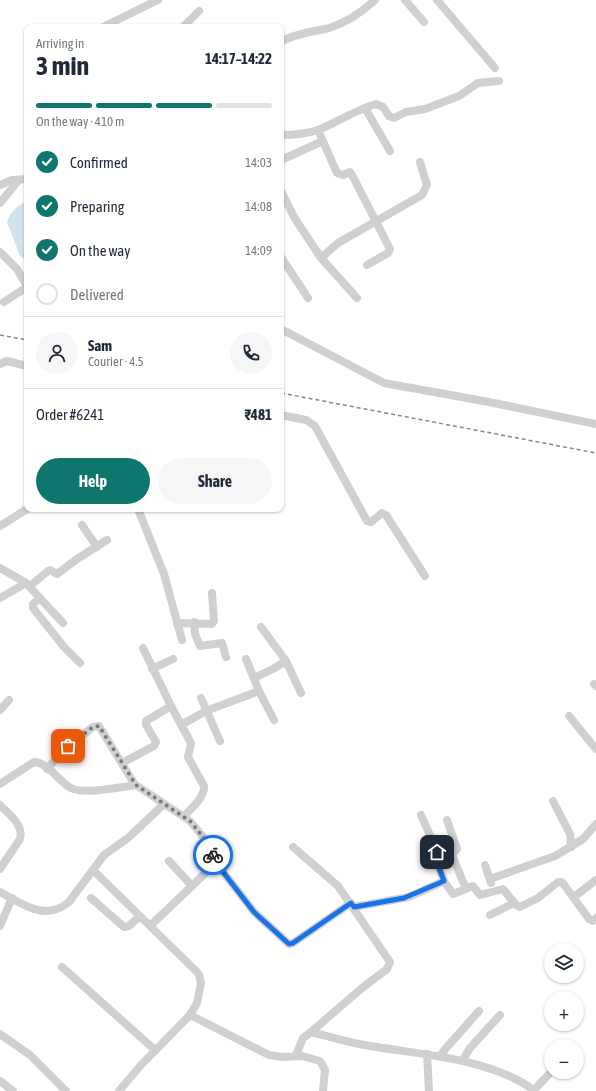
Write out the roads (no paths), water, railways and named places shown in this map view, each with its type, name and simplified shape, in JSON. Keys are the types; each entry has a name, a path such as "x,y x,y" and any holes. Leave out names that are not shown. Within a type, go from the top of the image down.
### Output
{"street":[{"path":"284,40 291,37 331,27 353,18 375,0"},
{"path":"405,0 424,22"},
{"path":"437,0 495,68"},
{"path":"108,24 153,1"},
{"path":"186,24 199,11"},
{"path":"284,135 298,135 318,130 365,108 380,105 387,114 394,118 406,112 425,109 459,96 478,83 499,81"},
{"path":"365,108 390,151"},
{"path":"318,130 338,173 343,176 350,172 352,175 390,250 367,265"},
{"path":"284,159 323,141"},
{"path":"321,258 338,244 422,195 427,185 420,162"},
{"path":"0,185 12,180 24,180"},
{"path":"0,203 18,181"},
{"path":"284,198 294,217 321,258 357,298"},
{"path":"0,252 17,269 24,282"},
{"path":"284,262 308,298"},
{"path":"4,302 24,289"},
{"path":"284,330 384,383 489,402 596,424"},
{"path":"0,364 7,361 24,365"},
{"path":"284,416 306,420 315,426 367,521 372,522 382,513 386,515 425,576"},
{"path":"0,526 24,511"},
{"path":"139,512 164,574 182,640"},
{"path":"82,525 96,547"},
{"path":"0,598 28,585 50,570 57,574 76,559 107,540"},
{"path":"0,568 28,585 63,623"},
{"path":"177,623 194,622 212,624 214,622 212,593"},
{"path":"40,598 33,604 32,608 64,647 80,663"},
{"path":"194,622 195,634 199,645 203,647 222,643 226,657"},
{"path":"261,627 286,661 301,693"},
{"path":"143,648 152,669 191,743 188,754 189,760 204,789 196,803 184,816"},
{"path":"152,669 173,659"},
{"path":"246,659 259,691 274,720"},
{"path":"254,678 286,661"},
{"path":"181,725 206,710 259,691"},
{"path":"201,698 220,741"},
{"path":"0,710 9,700"},
{"path":"122,763 154,746 156,742 146,725 146,721 171,706"},
{"path":"569,716 596,749"},
{"path":"48,769 65,749 96,725 102,728 136,785 184,816 197,828 217,862 254,912 289,944 293,943 353,905 404,898 444,881"},
{"path":"0,784 30,763 38,762 67,785 79,791 136,785"},
{"path":"553,801 570,834 571,847"},
{"path":"0,804 19,826 22,834 0,869"},
{"path":"0,892 44,912 62,907 69,902 104,855 128,838 164,804"},
{"path":"421,815 436,851 435,857 444,881 453,894 474,887 480,895 503,889 514,903 520,907 538,898 558,882 562,882 589,919 593,921 596,918"},
{"path":"447,820 457,849 452,855 466,889"},
{"path":"490,879 552,857 583,839 596,824"},
{"path":"293,847 338,886 353,905 388,959 389,966 303,1038 296,1055"},
{"path":"169,861 192,886"},
{"path":"150,926 217,862"},
{"path":"485,865 493,891"},
{"path":"93,870 199,974 201,983 197,1003 190,1016 155,1050 119,1091"},
{"path":"574,897 596,880"},
{"path":"0,926 12,898"},
{"path":"91,898 124,927 129,926 140,916"},
{"path":"490,915 514,903"},
{"path":"62,967 155,1050"},
{"path":"440,1056 446,1047 479,1011"},
{"path":"462,1061 470,1048 500,1015"},
{"path":"190,1016 269,1055 296,1055 320,1061 325,1070 323,1091"},
{"path":"311,1032 360,1044 440,1056 462,1061 514,1077 535,1091 545,1079"},
{"path":"0,1034 26,1052 63,1090"},
{"path":"427,1054 429,1091"},
{"path":"0,1081 13,1091"}],"water":[{"path":"24,203 24,259 20,256 7,222 10,215"}],"railway":[{"path":"0,335 24,339"},
{"path":"284,394 596,453"}]}
